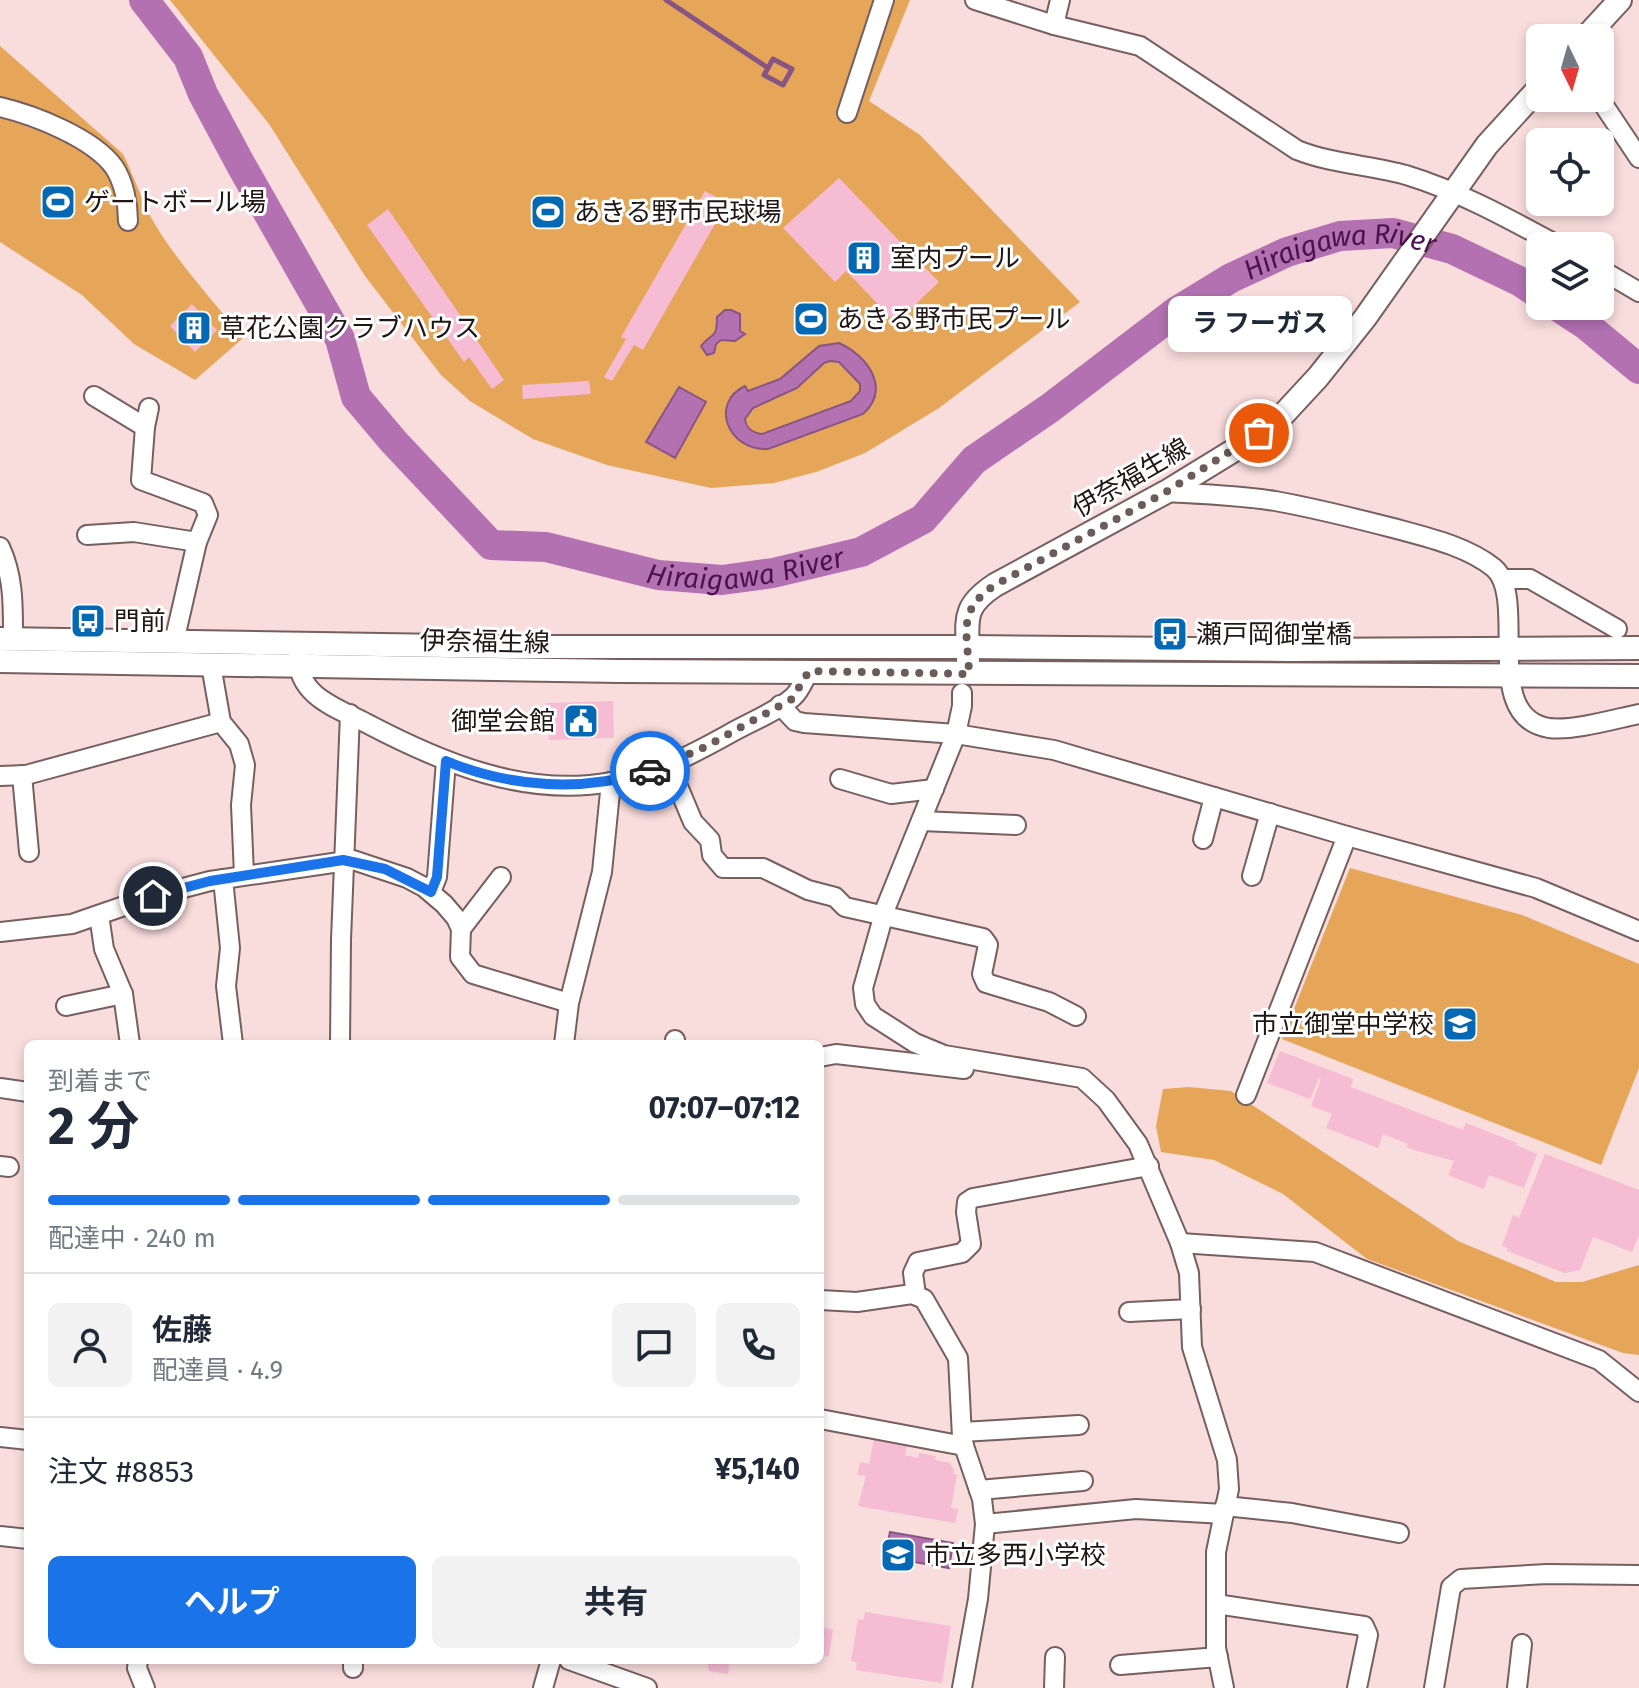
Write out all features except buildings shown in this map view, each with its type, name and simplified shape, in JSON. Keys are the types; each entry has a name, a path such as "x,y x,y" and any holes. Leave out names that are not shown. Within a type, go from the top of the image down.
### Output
{"main road":[{"path":"1598,24 1620,0"},
{"name":"伊奈福生線","path":"965,684 967,616 976,598 1166,492 1281,417 1318,377 1487,145 1526,102"},
{"name":"伊奈福生線","path":"6,639 174,642 298,656 809,671 965,684 1509,675 1639,676"},
{"name":"伊奈福生線","path":"0,661 211,665 298,656 968,647 1288,650 1639,648"}],"street":[{"path":"847,113 884,0"},
{"path":"975,0 1054,25 1140,46 1297,150 1321,159 1406,175 1448,200 1526,232"},
{"path":"1054,25 1060,0"},
{"path":"0,107 51,123 85,142 114,167 128,205 128,221"},
{"path":"1608,112 1639,158"},
{"path":"1614,277 1639,292"},
{"path":"94,396 145,427"},
{"path":"149,408 141,480 203,503 208,515 197,542 174,642"},
{"path":"1166,492 1276,501 1427,537 1467,553 1493,567 1503,579 1507,597 1509,675 1525,715 1536,724 1550,728 1639,714"},
{"path":"87,535 134,532 197,542"},
{"path":"0,547 12,583 6,639"},
{"path":"1503,579 1530,579 1617,629"},
{"path":"298,656 302,681 310,693 408,745 446,761 505,779 539,784 611,782 669,765 780,705 796,694 809,671"},
{"path":"211,665 221,722 239,744 245,765 241,805 244,875"},
{"path":"965,684 956,734 883,916 863,988 865,1004 873,1016 915,1043 944,1055 1082,1078 1106,1100 1138,1144 1180,1243 1189,1273 1192,1347 1227,1460 1229,1489 1216,1552 1218,1657 1224,1688"},
{"path":"780,705 795,721 804,723 956,734 1054,750 1536,888 1639,931"},
{"path":"340,1040 343,860 350,714"},
{"path":"0,776 22,775 221,722"},
{"path":"431,892 437,877 446,761"},
{"path":"669,765 693,822 710,840 712,855 723,868 763,868 808,890 835,897 845,907 983,938 988,945 982,974 986,983 1049,1002 1076,1016"},
{"path":"22,775 29,852"},
{"path":"840,779 891,794 934,789"},
{"path":"564,1040 569,1003 602,872 611,782"},
{"path":"1203,839 1214,797"},
{"path":"1252,876 1270,813"},
{"path":"921,821 1016,825"},
{"path":"1246,1095 1347,836"},
{"path":"0,932 72,924 153,896 223,879 343,860 385,869 431,892 456,918 461,929 460,957 473,974 569,1003"},
{"path":"461,929 501,877"},
{"path":"223,879 230,948 226,986 233,1040"},
{"path":"99,915 104,949 123,994 129,1040"},
{"path":"66,1006 123,994"},
{"path":"824,1056 836,1054 966,1070 994,1063"},
{"path":"0,1088 24,1091"},
{"path":"916,1295 913,1273 918,1262 962,1253 971,1244 966,1212 967,1202 973,1198 1149,1166"},
{"path":"1180,1243 1315,1252 1599,1360 1639,1392"},
{"path":"824,1300 857,1302 916,1295 924,1299 958,1358 963,1439 979,1490 985,1524 978,1599 962,1688"},
{"path":"1129,1312 1191,1309"},
{"path":"824,1420 963,1439 1079,1425"},
{"path":"0,1437 24,1440"},
{"path":"979,1490 1083,1481"},
{"path":"985,1524 1136,1509 1224,1510 1292,1513 1399,1533"},
{"path":"0,1536 24,1539"},
{"path":"1434,1688 1451,1587 1461,1579 1547,1574 1639,1575"},
{"path":"1216,1604 1364,1626 1368,1635 1357,1688"},
{"path":"1517,1688 1522,1644"},
{"path":"1054,1688 1055,1657"},
{"path":"1120,1665 1218,1657"},
{"path":"138,1664 145,1688"},
{"path":"543,1688 550,1664"},
{"path":"580,1664 647,1688"}],"shaded area":[{"path":"170,0 910,0 869,101 920,135 1080,302 939,408 865,453 816,472 774,483 711,488 607,465 533,439 470,401 441,375 365,276 269,124"},
{"path":"0,46 123,154 165,240 243,338 195,380 134,344 82,295 0,242"},
{"path":"725,310 740,314 740,331 745,334 735,341 721,340 716,344 714,353 707,355 701,346 715,333 717,317"},
{"path":"839,343 867,365 875,384 875,394 863,414 768,449 754,448 742,442 728,425 726,414 734,394 745,386 748,391 780,379 819,346","holes":["839,362 860,384 860,391 851,401 762,434 748,427 745,419 753,408 797,388 824,363"]},
{"path":"679,387 706,402 675,458 646,442"},
{"path":"1350,868 1522,915 1639,964 1639,1068 1601,1165 1282,1039"},
{"path":"1189,1087 1231,1091 1458,1241 1556,1282 1582,1282 1639,1265 1639,1355 1623,1353 1367,1259 1283,1194 1214,1160 1161,1152 1156,1126 1163,1089"},
{"path":"890,1532 953,1543 949,1568 885,1557"}],"waterway":[{"name":"Hiraigawa River","path":"144,0 188,57 203,94 241,165 340,339 356,397 491,545 546,547 658,575 722,580 773,573 861,552 923,519 974,460 1050,408 1177,311 1231,278 1287,252 1340,236 1393,233 1452,249 1526,285"},
{"path":"666,0 768,68"},
{"path":"773,59 792,69 783,85 764,75 773,59"},
{"name":"Hiraigawa River","path":"1578,320 1639,369"}],"way so far":[{"path":"650,771 705,747 792,699 809,671 969,674 967,616 976,598 1166,492 1259,433"}],"place":[{"name":"ゲートボール場","path":"58,202"},
{"name":"あきる野市民球場","path":"548,212"},
{"name":"室内プール","path":"864,258"},
{"name":"あきる野市民プール","path":"811,319"},
{"name":"草花公園クラブハウス","path":"194,328"},
{"name":"ラ フーガス","path":"1259,433"},
{"name":"門前","path":"88,621"},
{"name":"瀬戸岡御堂橋","path":"1170,634"},
{"name":"御堂会館","path":"581,721"},
{"name":"市立御堂中学校","path":"1460,1024"},
{"name":"市立多西小学校","path":"898,1555"}],"route":[{"path":"153,896 210,881 343,860 385,869 431,892 437,877 446,761 505,779 539,784 611,782 650,771"}]}
